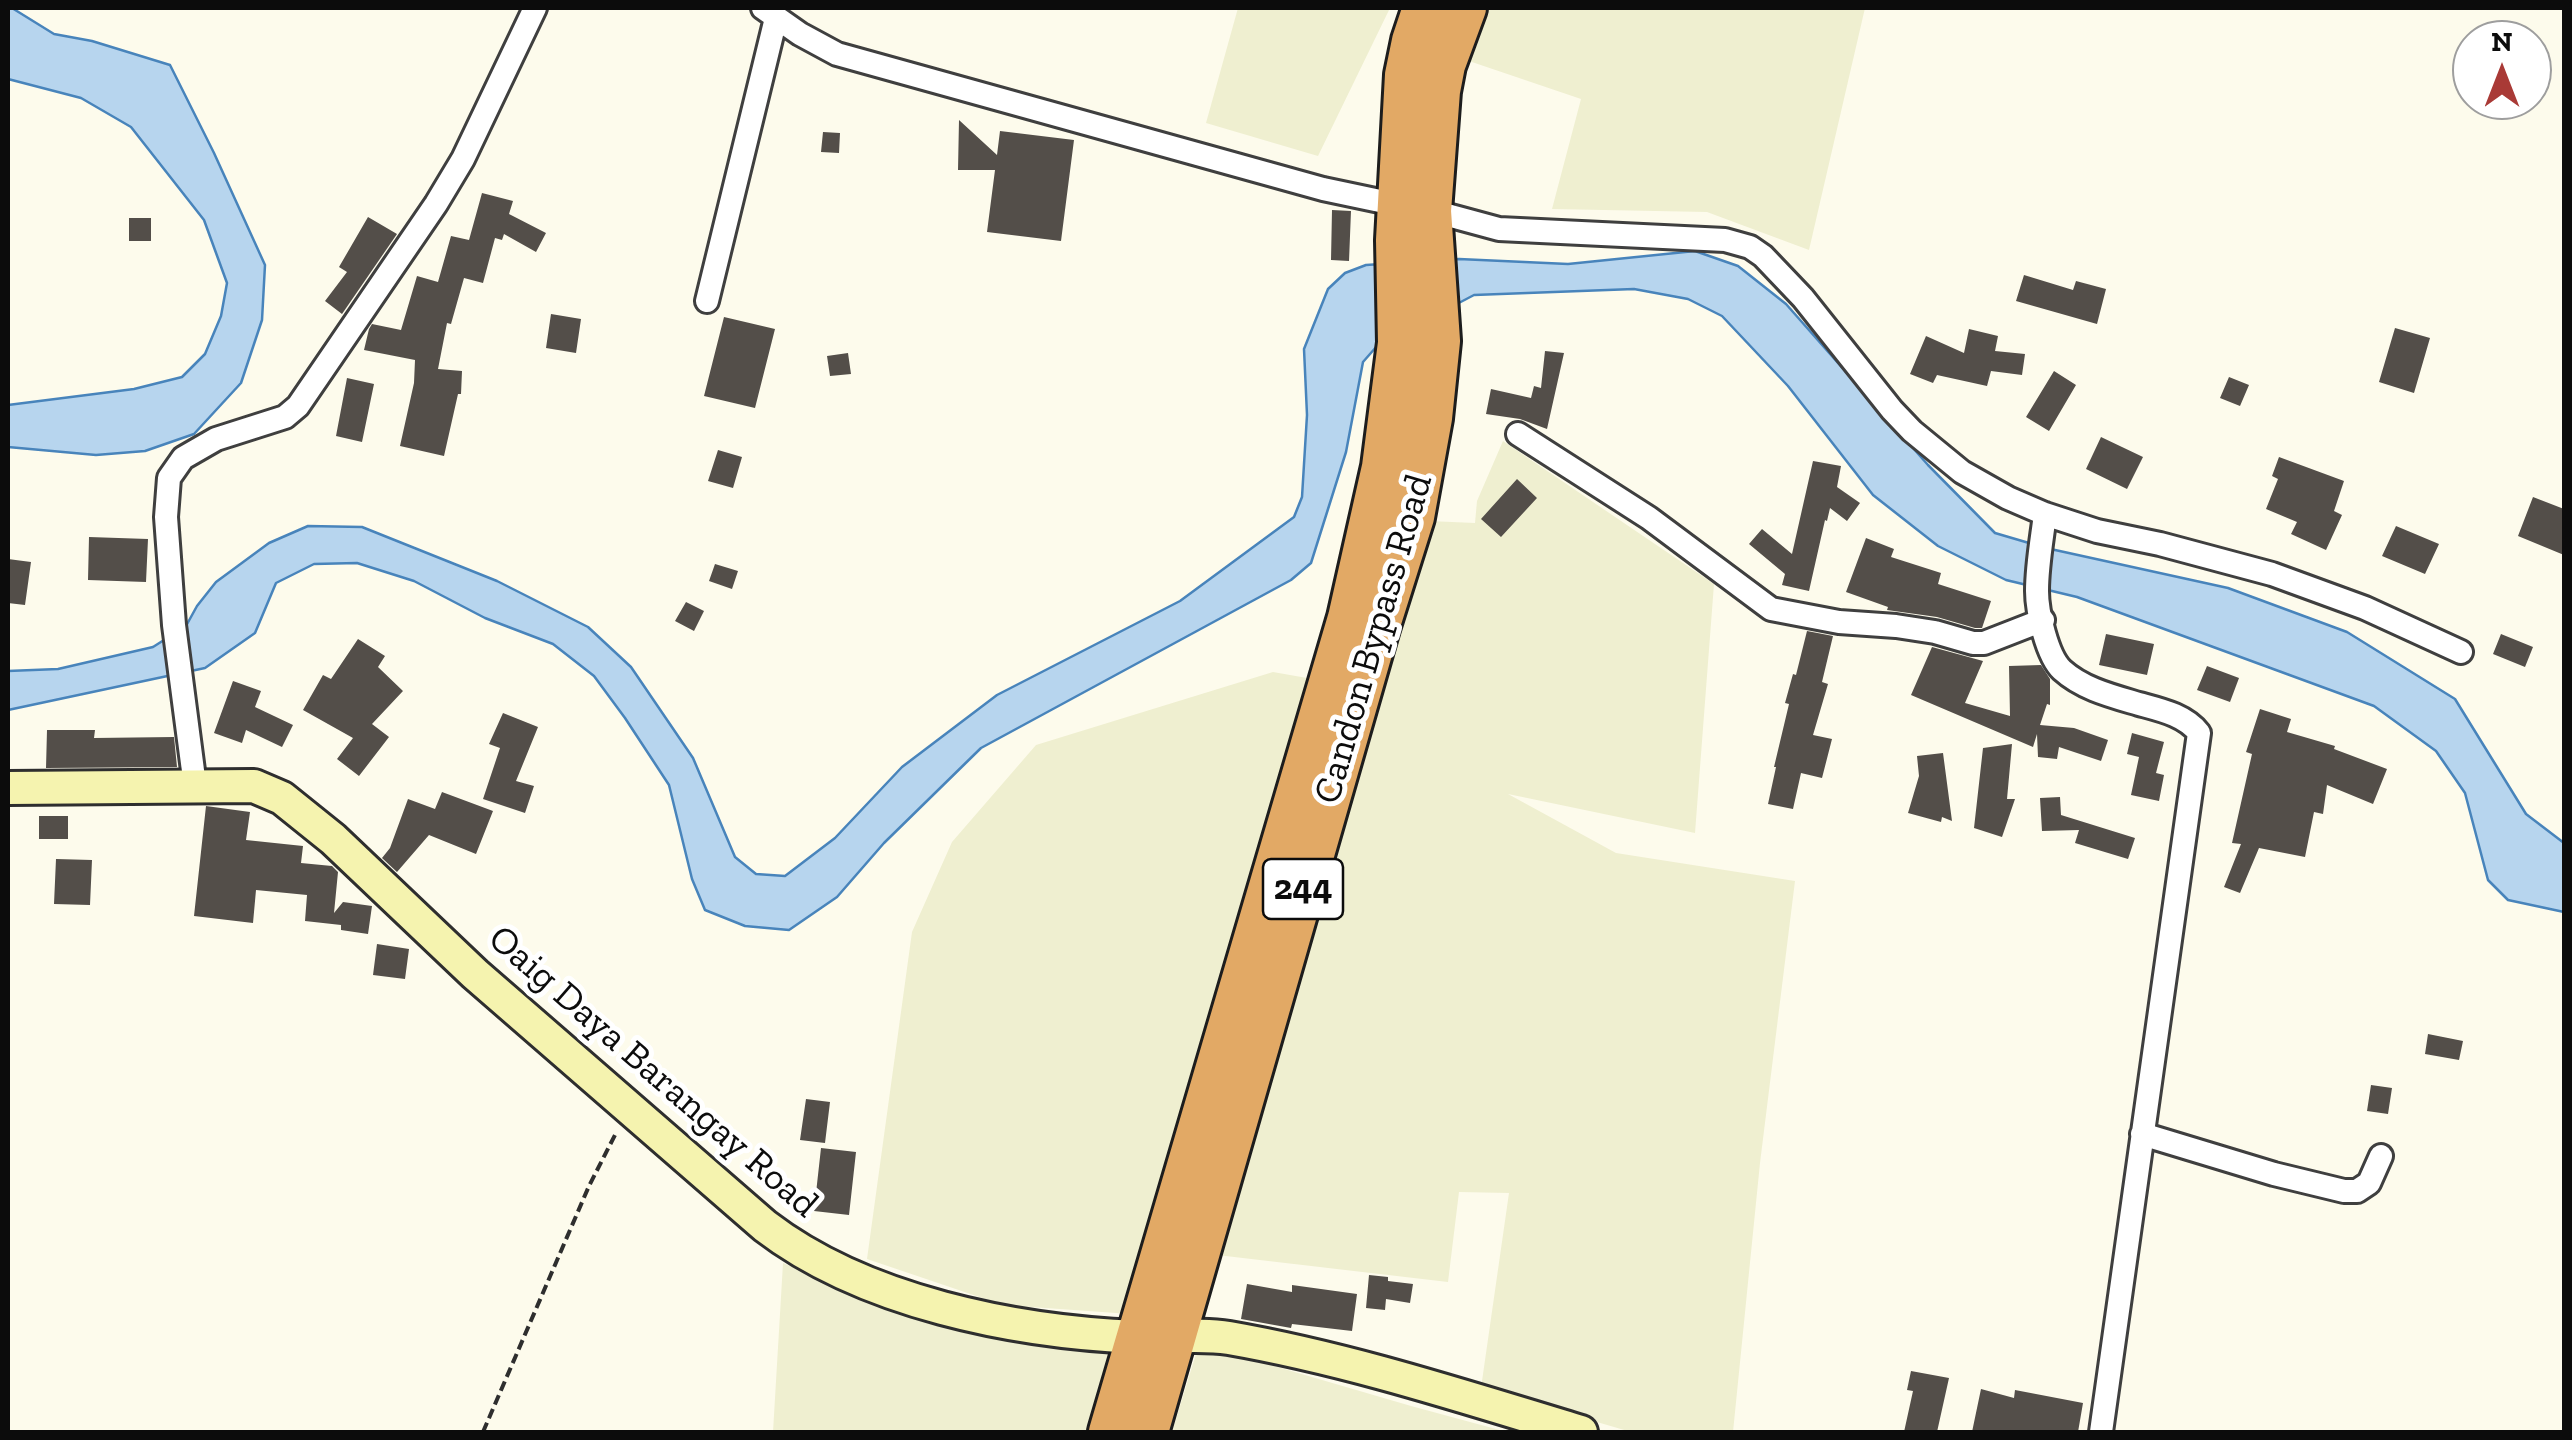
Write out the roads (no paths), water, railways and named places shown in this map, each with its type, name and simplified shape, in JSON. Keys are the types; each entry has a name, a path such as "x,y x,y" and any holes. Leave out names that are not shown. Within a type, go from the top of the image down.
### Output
{"highway":[{"name":"Candon Bypass Road","path":"1148,1432 1156,1337 1419,342 1406,75 1424,8"},
{"name":"Candon Bypass Road","path":"1414,224 1444,65 1465,8"},
{"name":"Candon Bypass Road","path":"1110,1432 1156,1337"}],"street":[{"path":"195,786 174,625 166,517 169,478 183,458 216,440 285,417 298,406 463,159 535,8"},
{"path":"707,301 769,12 837,54 1323,189 1414,224 1726,240 1750,247 1803,298 1912,430 1962,472 2045,514 2097,531 2272,574 2365,608 2461,652"},
{"path":"1518,434 1649,518 1770,610 1935,632 1973,643 1984,643 2043,620"},
{"path":"2045,514 2037,593 2053,658 2062,670 2100,693 2166,712 2191,722 2200,733 2100,1432"},
{"name":"Oaig Daya Barangay Road","path":"8,788 254,786 282,798 333,840 474,974 765,1226 793,1248 884,1290 1047,1330 1224,1337 1336,1361 1581,1432"},
{"path":"2142,1134 2344,1192 2357,1191 2369,1182 2381,1156"}],"water":[{"path":"8,8 54,34 92,41 170,65 265,265 262,320 241,383 194,434 145,451 96,455 8,447 8,405 134,389 182,377 205,354 221,316 227,283 204,220 131,127 81,98 8,79"},
{"path":"1695,251 1738,266 1786,304 1928,465 1995,533 2228,588 2347,632 2455,699 2526,814 2564,843 2564,912 2508,900 2488,880 2465,793 2436,751 2374,706 2077,597 2006,580 1938,546 1873,495 1788,386 1722,316 1688,299 1634,289 1474,295 1377,346 1363,362 1346,452 1311,563 1291,580 981,748 884,843 837,897 789,930 745,926 705,910 692,879 669,785 594,676 553,644 485,618 414,581 357,563 314,564 276,583 255,633 205,668 8,710 8,671 58,669 153,647 186,626 216,582 269,543 308,526 362,527 497,581 588,627 631,667 693,758 735,857 756,874 785,876 835,838 902,767 997,695 1180,601 1294,517 1302,497 1307,415 1304,349 1328,289 1345,273 1366,265 1459,259 1568,264"}]}
